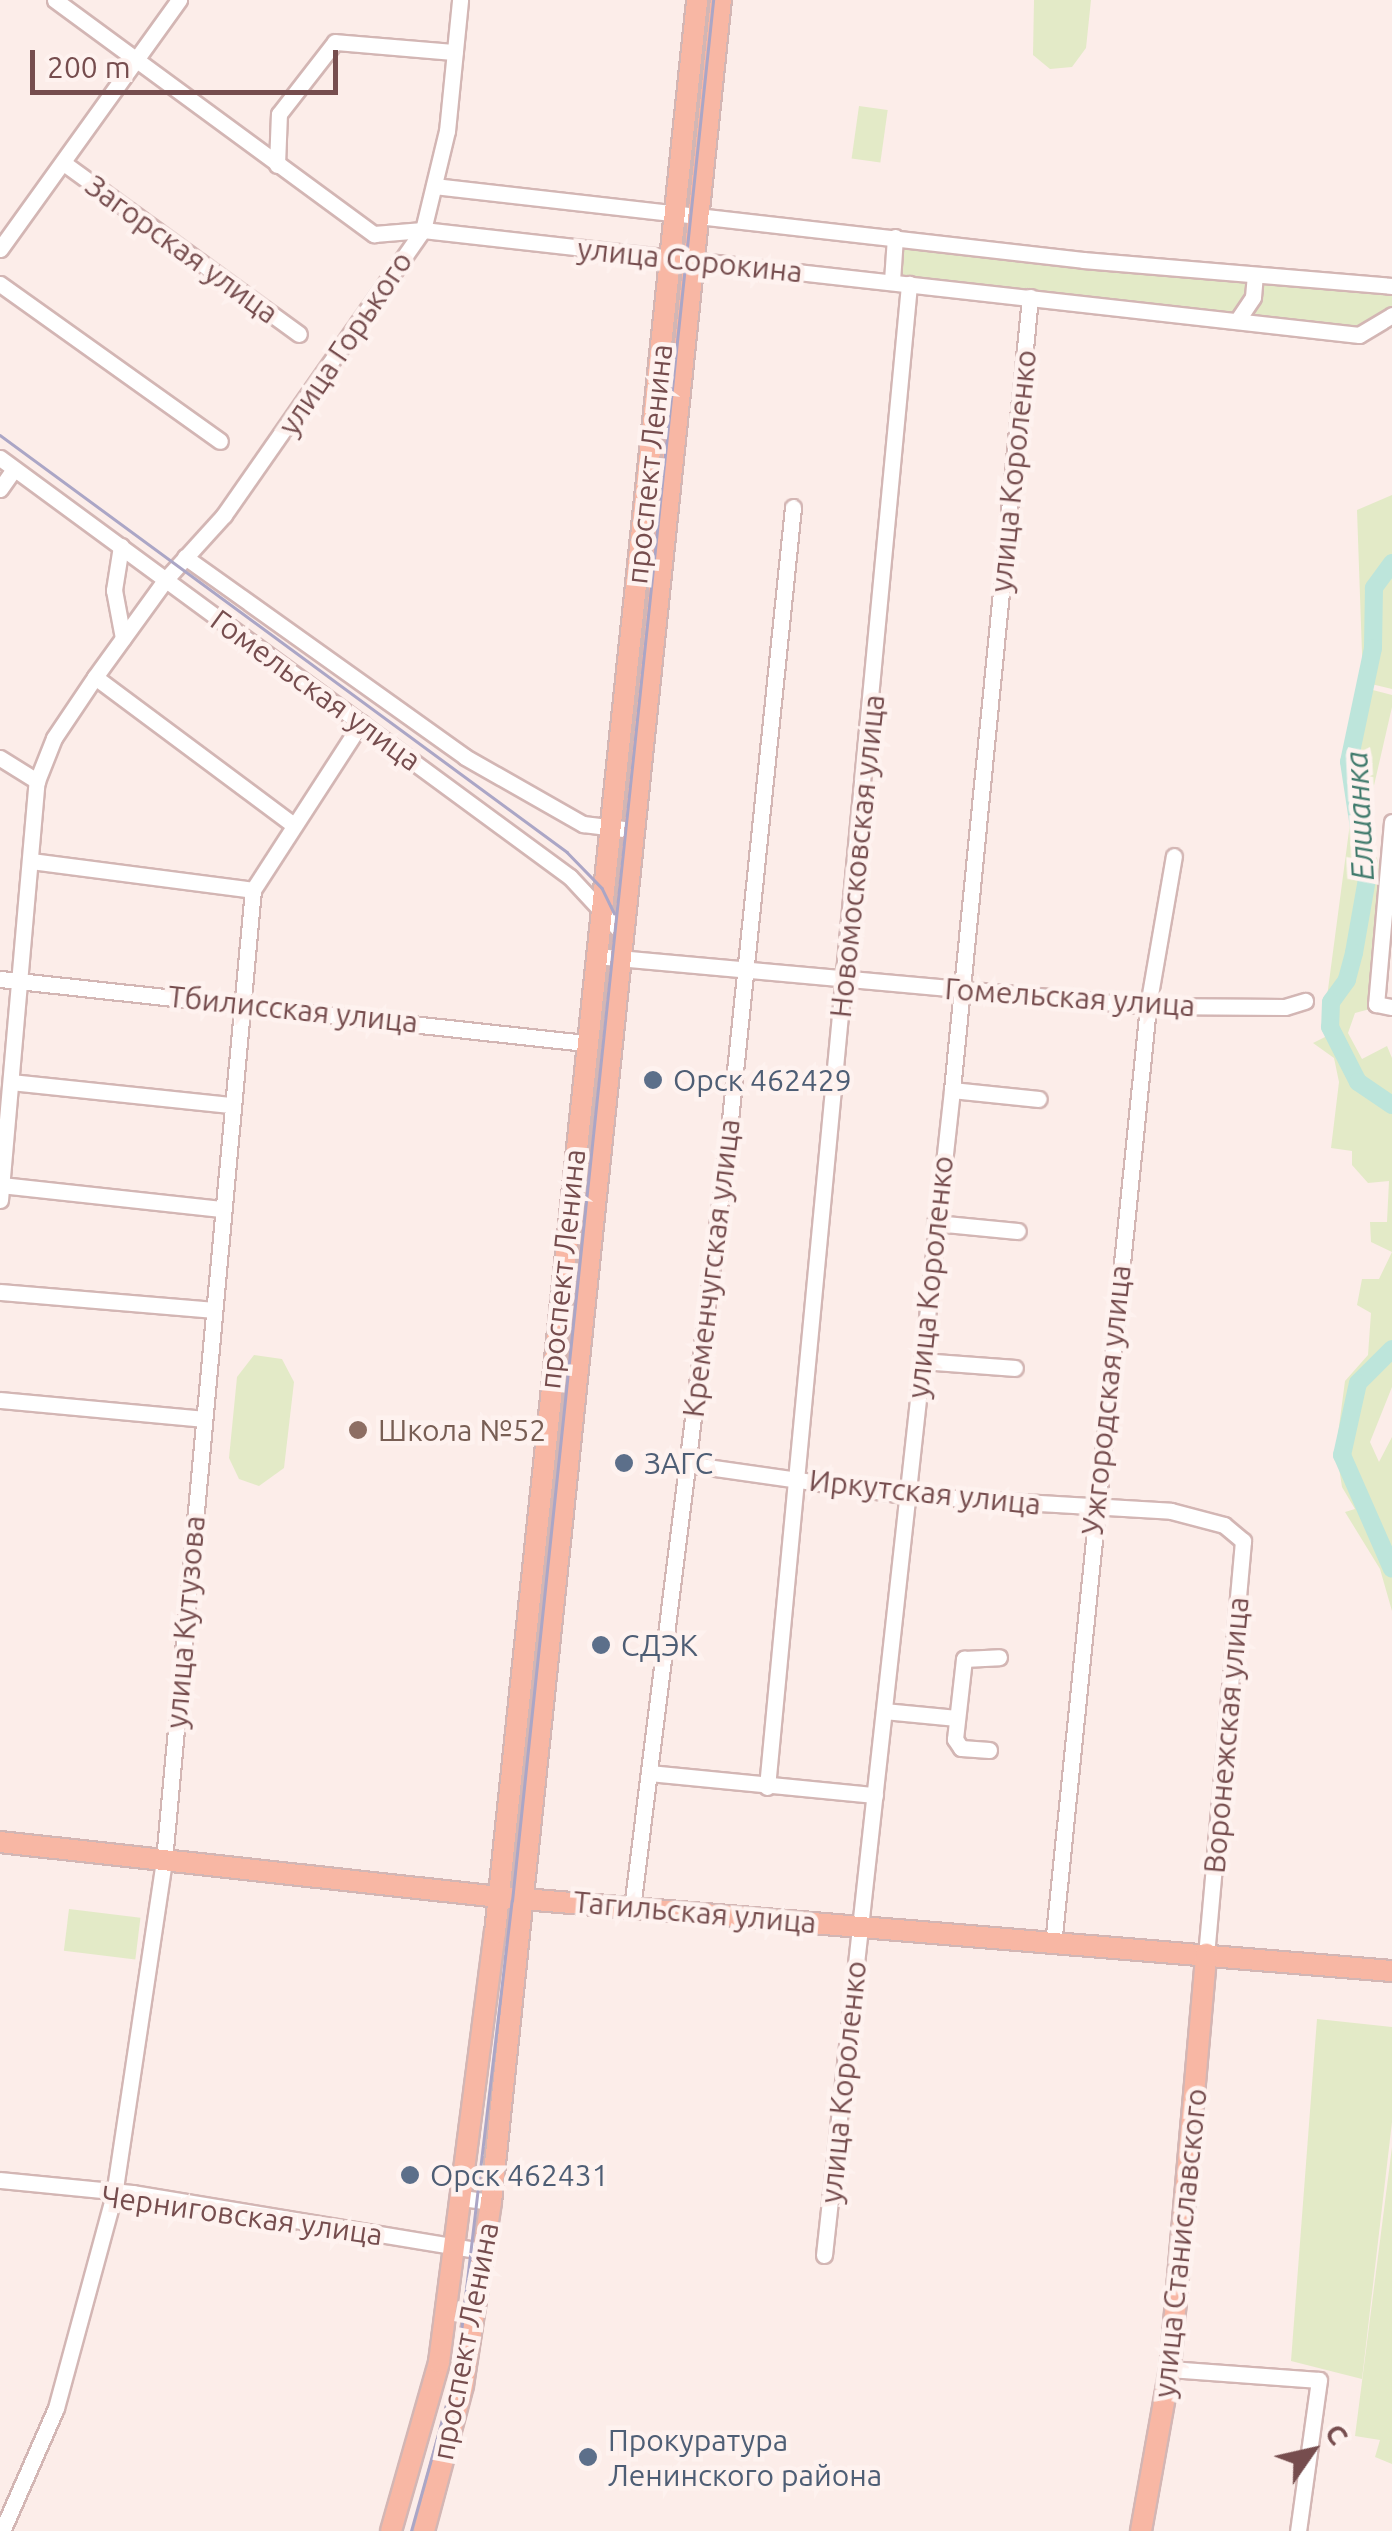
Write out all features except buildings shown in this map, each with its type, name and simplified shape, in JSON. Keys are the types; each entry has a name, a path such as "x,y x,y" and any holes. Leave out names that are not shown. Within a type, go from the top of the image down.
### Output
{"main road":[{"name":"проспект Ленина","path":"424,2531 463,2385 491,2202 632,830 672,258 697,0"},
{"name":"проспект Ленина","path":"391,2531 435,2380 456,2247 499,1897 609,828 694,260 721,0"},
{"name":"Тагильская улица","path":"0,1842 499,1897 1392,1971"},
{"name":"улица Станиславского","path":"1143,2530 1170,2369 1206,1954"}],"street":[{"name":"улица Сорокина","path":"56,0 374,234 423,230 1359,334 1392,315"},
{"path":"0,249 65,164 178,0"},
{"name":"улица Горького","path":"0,1200 37,781 54,738 95,676 166,579 246,485 423,230 434,186 460,0"},
{"path":"694,41 716,45"},
{"path":"277,165 279,114 335,42 455,52"},
{"name":"Загорская улица","path":"65,164 300,334"},
{"name":"улица Сорокина","path":"434,186 1255,275 1392,286"},
{"name":"Новомосковская улица","path":"767,1787 844,979 900,282 895,237"},
{"path":"1239,318 1253,298 1255,275"},
{"path":"0,284 220,441"},
{"name":"улица Короленко","path":"824,2255 904,1495 952,1090 958,989 1030,297"},
{"name":"Гомельская улица","path":"0,458 570,876 622,933"},
{"path":"0,489 14,469"},
{"name":"Кременчугская улица","path":"632,1908 743,970 793,507"},
{"path":"120,546 114,590 123,638"},
{"name":"Гомельская улица","path":"185,556 465,757 584,824 632,830"},
{"path":"95,676 292,824"},
{"name":"улица Кутузова","path":"2,2531 62,2392 114,2195 164,1860 230,1105 244,1004 253,890 292,824 361,724"},
{"path":"0,758 37,781"},
{"path":"1384,1005 1392,822"},
{"name":"Ужгородская улица","path":"1052,1945 1148,1006 1174,856"},
{"path":"31,860 253,890"},
{"name":"Гомельская улица","path":"596,956 1148,1006 1285,1008 1305,1001"},
{"name":"Тбилисская улица","path":"0,979 585,1043"},
{"path":"11,1082 230,1105"},
{"path":"952,1090 1039,1099"},
{"path":"574,1153 599,1156"},
{"path":"1,1184 221,1209"},
{"path":"935,1223 1018,1231"},
{"path":"0,1292 213,1310"},
{"path":"922,1361 1015,1368"},
{"path":"553,1364 577,1368"},
{"path":"0,1400 203,1419"},
{"name":"Иркутская улица","path":"686,1464 904,1495 1170,1511 1224,1524"},
{"path":"539,1506 562,1508"},
{"name":"Воронежская улица","path":"1206,1954 1243,1541 1224,1524"},
{"path":"534,1562 557,1565"},
{"path":"989,1750 961,1748 958,1718 964,1659 999,1656"},
{"path":"884,1710 958,1718"},
{"path":"516,1730 540,1732"},
{"path":"648,1772 874,1796"},
{"name":"Черниговская улица","path":"0,2180 114,2195 132,2193 484,2250"},
{"path":"462,2198 491,2202"},
{"path":"451,2282 479,2286"},
{"path":"1170,2369 1319,2380 1298,2531"},
{"path":"435,2380 463,2385"},
{"path":"428,2407 456,2414"},
{"path":"410,2475 438,2483"}],"green space":[{"path":"1034,0 1091,0 1086,48 1072,67 1050,69 1033,55"},
{"path":"859,106 888,110 880,163 852,158"},
{"path":"895,237 1392,286 1392,315 1359,335 892,281"},
{"path":"1392,495 1392,689 1363,682 1357,510"},
{"path":"1365,688 1392,695 1392,707 1367,816 1381,875 1370,1009 1355,1013 1348,1033 1362,1059 1387,1046 1392,1058 1392,1252 1371,1242 1370,1222 1387,1222 1389,1181 1368,1183 1352,1165 1352,1151 1331,1148 1339,1082 1334,1058 1313,1043 1333,1033 1325,1012 1354,793 1351,718"},
{"path":"1392,1252 1392,1387 1370,1442 1379,1462 1392,1437 1392,1611 1380,1569 1345,1512 1355,1509 1342,1487 1336,1449 1345,1381 1368,1355 1371,1313 1357,1305 1362,1279 1379,1279"},
{"path":"254,1355 282,1359 294,1382 284,1468 259,1486 239,1479 229,1458 237,1377"},
{"path":"69,1909 140,1918 135,1959 64,1951"},
{"path":"1317,2019 1392,2027 1392,2122 1362,2379 1291,2361"},
{"path":"1392,2147 1392,2464 1375,2457 1380,2440 1355,2436"}],"waterway":[{"name":"Елшанка","path":"1392,563 1374,588 1373,648 1349,762 1367,879 1354,953 1347,980 1331,1002 1330,1027 1358,1082 1392,1105"},
{"name":"Елшанка","path":"1392,1349 1358,1383 1342,1455 1392,1569"}],"tram line":[{"path":"411,2531 457,2366 512,1901 713,0"},
{"path":"0,435 567,852 602,888 614,913"}],"place":[{"name":"Орск 462429","path":"653,1080"},
{"name":"Школа №52","path":"358,1430"},
{"name":"ЗАГС","path":"624,1463"},
{"name":"СДЭК","path":"601,1645"},
{"name":"Орск 462431","path":"410,2175"},
{"name":"Прокуратура Ленинского района","path":"588,2457"}]}
